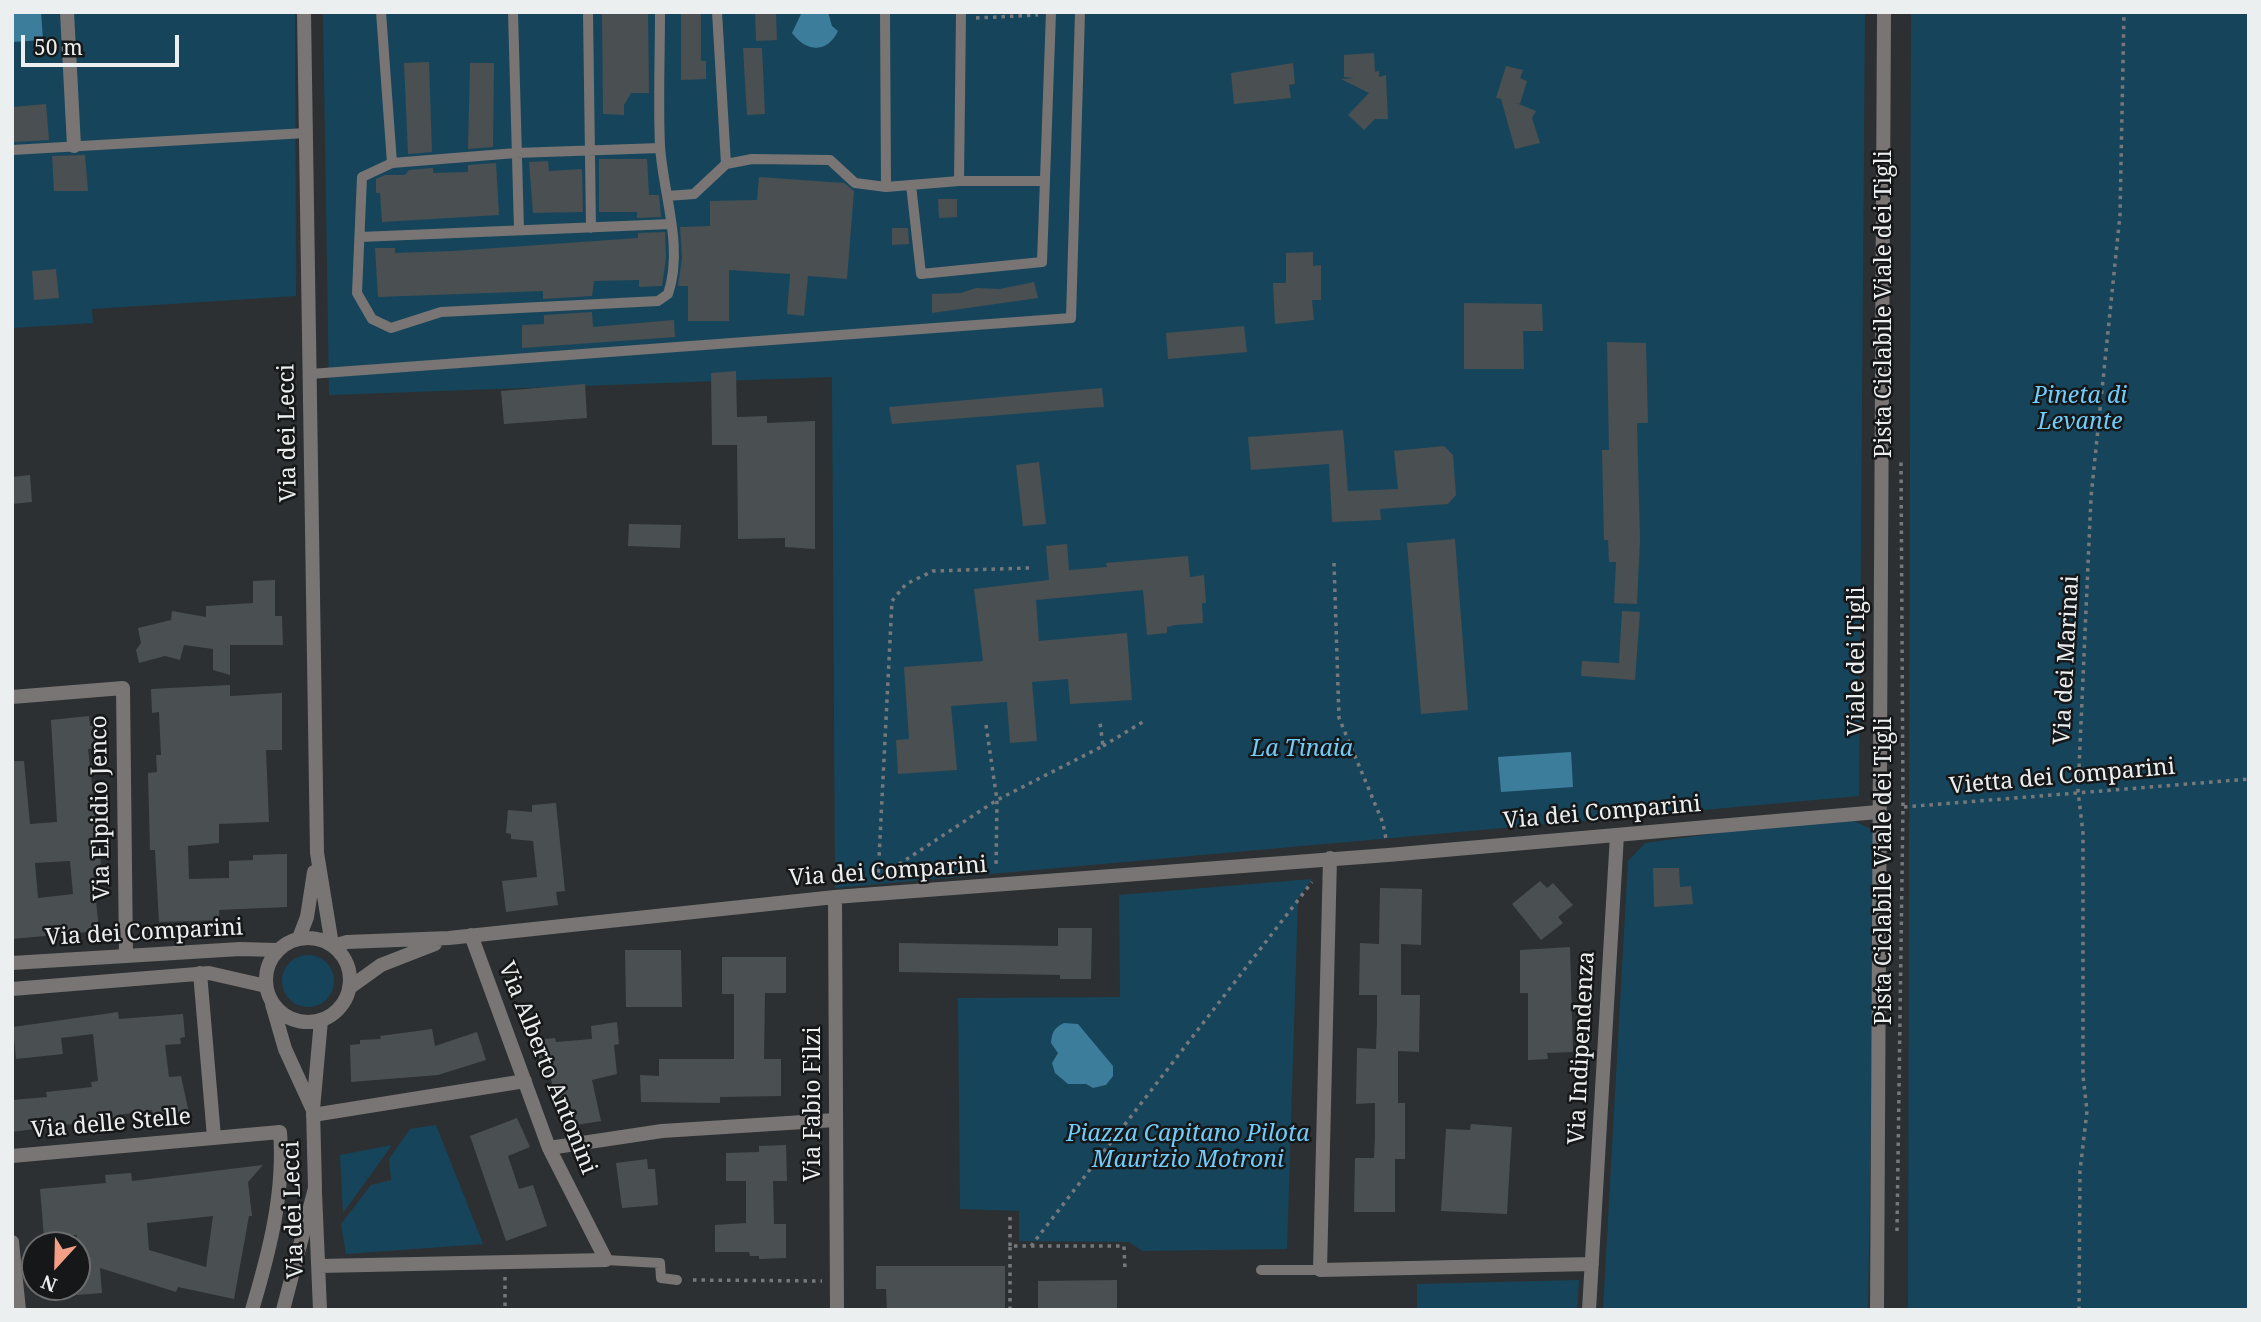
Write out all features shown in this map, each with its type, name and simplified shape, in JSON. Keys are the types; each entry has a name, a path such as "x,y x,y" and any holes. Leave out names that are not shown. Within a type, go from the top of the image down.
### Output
{"street":[{"path":"67,12 74,146"},
{"name":"Via dei Lecci","path":"299,938 310,906 317,853 304,12"},
{"name":"Viale dei Tigli","path":"1877,1310 1881,1014 1878,812 1884,12"},
{"name":"Via Elpidio Jenco","path":"12,697 123,688 126,955"},
{"name":"Via dei Comparini","path":"333,946 347,942 449,938 835,897 1388,855 1878,812"},
{"name":"Via Indipendenza","path":"1589,1310 1617,835"},
{"name":"Via dei Lecci","path":"317,853 333,946"},
{"path":"1330,858 1320,1270 1592,1264"},
{"name":"Via Fabio Filzi","path":"835,897 836,1310"},
{"name":"Via Alberto Antonini","path":"471,934 549,1148 606,1260"},
{"path":"299,938 314,938 333,946 348,968 349,988 340,1008 321,1020 297,1021 272,1004 266,986 267,967 277,950 299,938"},
{"name":"Via dei Comparini","path":"349,988 381,965 449,938"},
{"name":"Via dei Comparini","path":"12,963 126,955 277,950"},
{"path":"200,973 214,1137"},
{"name":"Via dei Comparini","path":"12,989 200,973 231,976 266,986"},
{"name":"Via dei Lecci","path":"272,1004 285,1049 313,1112"},
{"name":"Via dei Lecci","path":"320,1310 313,1112 321,1020"},
{"path":"313,1112 525,1081"},
{"path":"549,1148 662,1131 835,1120"},
{"name":"Via delle Stelle","path":"12,1156 280,1132 281,1174 274,1226 252,1310"},
{"path":"283,1310 315,1188"},
{"path":"12,1242 19,1310"},
{"path":"319,1266 606,1260"}],"lane":[{"path":"381,12 393,163"},
{"path":"513,12 519,230"},
{"path":"588,12 591,228"},
{"path":"660,12 660,148 671,224 673,281 668,295 658,301 441,312 391,328 372,318 357,293 362,177 393,163 516,153 660,148"},
{"path":"717,12 726,164"},
{"path":"885,12 886,187"},
{"path":"310,374 1071,318 1080,12"},
{"path":"911,185 921,274 1042,262 1051,13"},
{"path":"959,181 961,16"},
{"path":"12,150 306,133"},
{"path":"667,196 694,194 726,164 752,159 830,160 855,183 886,187 959,181 1043,181"},
{"path":"360,237 671,224"},
{"path":"606,1260 660,1263 661,1278 677,1280"},
{"path":"1261,1270 1320,1270"}],"path":[{"name":"Via dei Marinai","path":"2079,1310 2080,1171 2087,1111 2083,1076 2083,833 2078,791 2091,497 2120,215 2124,12"},
{"path":"961,16 1051,13"},
{"name":"Pista Ciclabile Viale dei Tigli","path":"1897,1243 1903,807 1901,454"},
{"path":"1334,563 1339,718 1383,823 1388,855"},
{"path":"1029,568 933,571 906,584 892,601 878,878 997,800 1103,746 1146,720"},
{"path":"1100,723 1103,746"},
{"path":"986,725 997,800 996,886"},
{"name":"Vietta dei Comparini","path":"1878,812 1903,807 2078,791 2249,779"},
{"path":"1031,1246 1330,858"},
{"path":"1010,1216 1010,1310"},
{"path":"1010,1246 1124,1246 1125,1270"},
{"path":"505,1262 505,1310"},
{"path":"677,1280 837,1282"}],"green space":[{"path":"12,12 295,12 296,296 92,309 93,323 12,328"},
{"name":"La Tinaia","path":"323,12 1865,12 1859,796 835,888 832,377 329,395"},
{"name":"Pineta di Levante","path":"1911,12 2249,12 2249,1310 1908,1310"},
{"path":"1850,819 1875,831 1868,1310 1603,1310 1628,861 1645,843 1746,829"},
{"name":"Piazza Capitano Pilota Maurizio Motroni","path":"1312,879 1298,899 1287,1249 1142,1251 1129,1242 1019,1241 1019,1211 960,1209 958,998 1120,997 1119,895","holes":["1058,1053 1110,1079 1106,1085 1093,1088 1086,1084 1074,1084 1052,1063"]},
{"path":"308,955 318,957 326,963 332,971 332,991 326,999 318,1005 308,1007 298,1005 290,999 284,991 282,981 284,971 290,963 298,957"},
{"path":"436,1125 483,1244 346,1254 341,1224 371,1185 391,1180 389,1159 410,1129"},
{"path":"392,1145 343,1213 340,1155"},
{"path":"1579,1280 1577,1310 1417,1310 1417,1284"}],"shaded area":[{"path":"12,12 41,12 43,40 12,42"},
{"path":"802,12 828,12 832,26 838,31 828,44 810,47 792,33"},
{"path":"1571,752 1573,787 1501,792 1498,757"},
{"path":"1064,1023 1078,1024 1113,1066 1113,1076 1106,1085 1093,1088 1086,1084 1068,1084 1055,1073 1052,1063 1058,1053 1051,1039 1056,1029"}],"building":[{"path":"602,12 648,12 649,93 631,93 624,105 624,115 603,114"},
{"path":"681,12 701,12 701,61 706,61 706,79 681,80"},
{"path":"755,12 776,12 777,40 756,41"},
{"path":"743,48 762,48 765,114 747,115"},
{"path":"1374,53 1375,72 1379,71 1379,77 1386,75 1388,119 1375,119 1364,130 1348,115 1369,93 1341,79 1354,78 1344,77 1344,55"},
{"path":"429,62 432,152 408,154 404,63"},
{"path":"470,63 494,63 493,147 468,149"},
{"path":"1293,63 1295,84 1289,85 1291,98 1234,104 1231,73"},
{"path":"1506,66 1523,70 1520,78 1527,81 1520,104 1516,103 1536,111 1532,118 1540,143 1515,149 1501,99 1496,98"},
{"path":"46,104 49,140 12,142 12,107"},
{"path":"85,155 88,191 54,191 52,156"},
{"path":"599,159 647,159 649,195 659,195 661,217 637,218 637,212 599,212"},
{"path":"548,161 549,171 582,169 583,212 533,213 529,162"},
{"path":"496,163 499,215 382,222 376,179 385,175 405,175 409,170 433,168 433,173 468,172 468,165"},
{"path":"759,177 844,183 854,191 847,279 808,276 804,316 787,314 790,274 729,270 729,321 688,321 688,286 678,286 682,258 680,227 710,226 710,201 757,200"},
{"path":"938,199 957,199 957,217 939,218"},
{"path":"892,228 908,228 909,244 892,245"},
{"path":"665,232 666,258 662,286 639,287 639,280 594,281 592,296 543,299 543,291 378,297 375,248 395,248 395,253 453,251 638,238 638,233"},
{"path":"1313,252 1313,266 1321,265 1321,300 1312,300 1314,320 1275,324 1273,283 1286,283 1286,253"},
{"path":"56,269 59,298 34,300 32,271"},
{"path":"1034,282 1038,298 932,313 932,294 961,293 976,288 1000,289"},
{"path":"1464,303 1542,304 1543,331 1523,331 1524,369 1464,369"},
{"path":"592,312 593,327 674,320 675,337 522,348 522,325 544,324 544,315"},
{"path":"1244,326 1247,352 1168,359 1166,333"},
{"path":"1607,342 1646,343 1648,423 1637,423 1640,539 1637,604 1614,603 1616,562 1609,562 1608,540 1604,540 1602,450 1609,450"},
{"path":"736,371 737,417 767,416 767,423 815,421 815,549 785,547 785,538 738,539 737,445 712,445 711,373"},
{"path":"585,384 587,418 504,424 501,391"},
{"path":"1102,388 1104,407 892,424 889,407"},
{"path":"1343,430 1348,491 1398,489 1394,451 1444,446 1453,455 1456,495 1448,504 1380,509 1381,520 1332,522 1329,464 1251,470 1248,437"},
{"path":"1039,462 1046,524 1023,526 1016,465"},
{"path":"30,475 32,502 12,504 12,477"},
{"path":"629,524 681,525 680,548 628,546"},
{"path":"1455,539 1468,710 1421,714 1407,543"},
{"path":"1067,544 1069,570 1107,567 1106,563 1188,556 1190,577 1204,575 1206,603 1202,603 1203,623 1176,625 1167,627 1167,633 1147,635 1143,590 1036,600 1039,641 1127,633 1132,700 1070,704 1068,679 1032,682 1037,741 1010,743 1007,702 951,706 957,770 898,774 896,740 909,739 904,667 983,661 974,589 1049,580 1046,546"},
{"path":"275,580 275,616 282,616 283,645 230,645 230,675 213,670 213,649 184,645 180,660 165,656 139,663 136,650 141,643 138,628 171,620 172,611 206,617 206,606 253,603 253,581"},
{"path":"1622,611 1640,612 1635,680 1581,676 1582,661 1619,663"},
{"path":"230,685 230,696 282,693 282,750 266,750 269,822 219,824 219,843 188,846 189,879 229,878 229,861 253,860 253,855 287,854 287,907 219,910 219,920 159,922 155,850 150,850 148,773 157,772 156,755 161,755 159,712 152,713 151,689"},
{"path":"89,716 90,726 94,725 96,748 88,749 101,864 93,869 99,931 12,939 12,761 24,761 30,824 57,822 51,720","holes":["70,861 73,894 38,898 35,863"]},
{"path":"556,803 565,891 556,892 558,905 506,912 502,881 537,877 533,841 511,839 511,834 506,833 508,810 532,812 532,805"},
{"path":"1653,868 1679,868 1680,887 1691,886 1693,904 1654,907"},
{"path":"1540,881 1547,888 1553,883 1573,905 1558,917 1563,923 1541,940 1512,904"},
{"path":"1380,888 1422,889 1421,945 1401,944 1401,995 1420,995 1419,1052 1398,1051 1398,1103 1405,1103 1405,1159 1395,1159 1395,1212 1354,1212 1355,1158 1374,1158 1375,1103 1356,1104 1357,1048 1376,1049 1377,995 1359,995 1360,943 1379,944"},
{"path":"1058,928 1092,928 1091,979 1060,979 1060,975 899,972 899,943 1058,946"},
{"path":"1570,947 1573,1052 1547,1053 1548,1059 1528,1060 1528,993 1520,993 1520,950"},
{"path":"625,950 681,950 682,1007 626,1007"},
{"path":"722,957 786,957 786,993 765,993 764,1059 781,1059 781,1096 720,1097 720,1103 641,1102 640,1075 659,1076 659,1059 734,1059 734,994 722,994"},
{"path":"118,1012 119,1019 183,1014 185,1037 180,1038 181,1044 165,1045 169,1077 181,1076 189,1113 153,1117 152,1110 118,1115 118,1118 12,1132 12,1100 47,1097 46,1092 92,1087 91,1082 98,1081 93,1034 61,1038 63,1054 16,1059 13,1027"},
{"path":"617,1022 619,1044 614,1045 617,1074 592,1080 601,1121 564,1127 550,1076 543,1077 535,1040 555,1038 556,1042 592,1039 591,1026"},
{"path":"432,1029 435,1046 477,1032 486,1060 438,1075 351,1082 350,1045 360,1044 360,1040 381,1039 380,1036"},
{"path":"517,1118 530,1147 508,1156 519,1189 533,1185 547,1226 506,1241 470,1136"},
{"path":"1471,1124 1512,1127 1507,1214 1441,1211 1446,1129 1470,1130"},
{"path":"786,1145 787,1181 773,1181 774,1224 786,1224 786,1258 759,1259 759,1256 750,1256 749,1252 715,1252 715,1225 746,1223 746,1181 726,1181 726,1153 759,1152 759,1146"},
{"path":"647,1159 648,1169 655,1169 658,1205 622,1208 616,1163"},
{"path":"263,1165 248,1182 252,1216 249,1216 234,1299 178,1287 176,1292 100,1268 102,1293 91,1294 91,1231 44,1231 40,1189 106,1183 105,1175 131,1173 132,1181","holes":["213,1216 206,1267 149,1250 147,1223"]},
{"path":"876,1266 1005,1266 1005,1310 887,1310 886,1289 876,1289"},
{"path":"1117,1280 1117,1309 1038,1310 1038,1281"}]}
